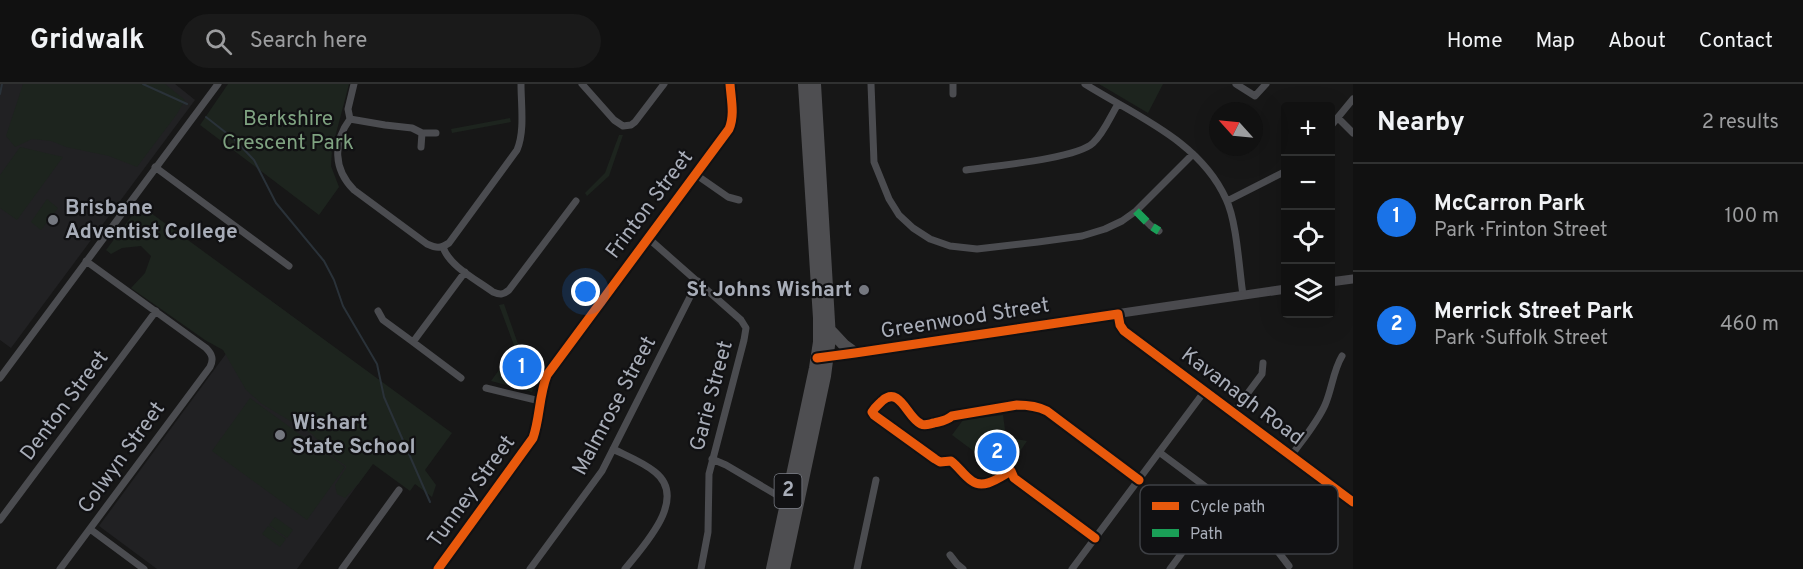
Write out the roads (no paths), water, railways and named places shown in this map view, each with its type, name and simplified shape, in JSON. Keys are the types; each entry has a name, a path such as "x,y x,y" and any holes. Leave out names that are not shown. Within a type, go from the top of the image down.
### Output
{"highway":[{"name":"2","path":"804,84 823,357"},
{"name":"2","path":"784,569 792,504 830,330 815,84"},
{"path":"830,330 855,353"},
{"name":"2","path":"772,569 792,504"}],"street":[{"path":"0,378 218,84"},
{"path":"354,84 348,109 350,119 343,128 338,152 341,173 345,182 427,244 437,248 449,243 517,150 521,133 521,84"},
{"path":"582,84 614,120 623,126 636,122 664,84"},
{"name":"Frinton Street","path":"540,401 547,375 724,136 732,122 730,84"},
{"path":"871,84 874,162 880,181 899,215 930,239 950,246 966,248 1038,242 1082,236 1105,229 1136,211 1193,154"},
{"path":"953,84 953,94"},
{"path":"1085,84 1178,141 1215,179 1227,201 1243,295"},
{"path":"1236,84 1255,96 1266,84"},
{"path":"1335,121 1353,99"},
{"path":"966,170 1076,153 1093,143 1118,104"},
{"path":"1338,118 1353,133"},
{"path":"350,119 412,128 422,133 436,133"},
{"path":"422,133 422,147"},
{"path":"156,167 289,266"},
{"path":"695,174 728,197 739,200"},
{"path":"1227,201 1281,174"},
{"path":"443,247 451,261 465,272 493,292 499,295 504,294 576,201"},
{"path":"1136,211 1159,231"},
{"name":"Garie Street","path":"648,238 741,320 746,328 712,459 708,484 708,532 701,569"},
{"path":"86,261 156,311"},
{"path":"413,342 465,272"},
{"path":"1335,281 1353,279"},
{"name":"Malmrose Street","path":"531,569 594,483 698,281"},
{"name":"Greenwood Street","path":"823,357 1281,290"},
{"name":"Colwyn Street","path":"60,569 210,367 213,359 206,348 156,311"},
{"name":"Denton Street","path":"0,520 156,311"},
{"path":"378,311 383,320 461,378"},
{"name":"Kavanagh Road","path":"1118,314 1124,331 1330,485"},
{"path":"1291,456 1326,403 1337,364 1342,356"},
{"path":"1233,413 1262,374 1263,363"},
{"path":"486,388 540,401"},
{"path":"1072,569 1204,392"},
{"path":"1095,538 1014,478 1011,471 990,483 980,485 972,481 951,461 940,462 934,459 874,416 872,412 887,397 893,396 919,423 924,425 946,421 952,416 1017,405 1038,407 1047,411 1139,480"},
{"name":"Tunney Street","path":"438,569 533,438 537,428 540,401"},
{"path":"613,448 654,471 665,485 667,495 661,520 625,569"},
{"path":"1159,453 1201,485"},
{"path":"712,459 792,504"},
{"path":"856,569 876,480"},
{"path":"342,569 399,490"},
{"name":"Kavanagh Road","path":"1338,491 1353,502"},
{"path":"90,529 144,569"},
{"path":"1170,569 1181,554"},
{"path":"1280,554 1289,566"},
{"path":"950,555 963,569"}],"waterway":[{"path":"0,94 2,84"},
{"path":"143,84 187,104"},
{"path":"206,117 234,139 254,160 276,203 324,261 334,280 343,306 377,364 384,397 430,502"}],"place":[{"name":"Brisbane Adventist College","path":"53,220"},
{"name":"St Johns Wishart","path":"864,290"},
{"name":"McCarron Park","path":"522,367"},
{"name":"Wishart State School","path":"280,435"},
{"name":"Merrick Street Park","path":"997,452"}],"park label":[{"name":"Berkshire Crescent Park","path":"288,131"}]}
